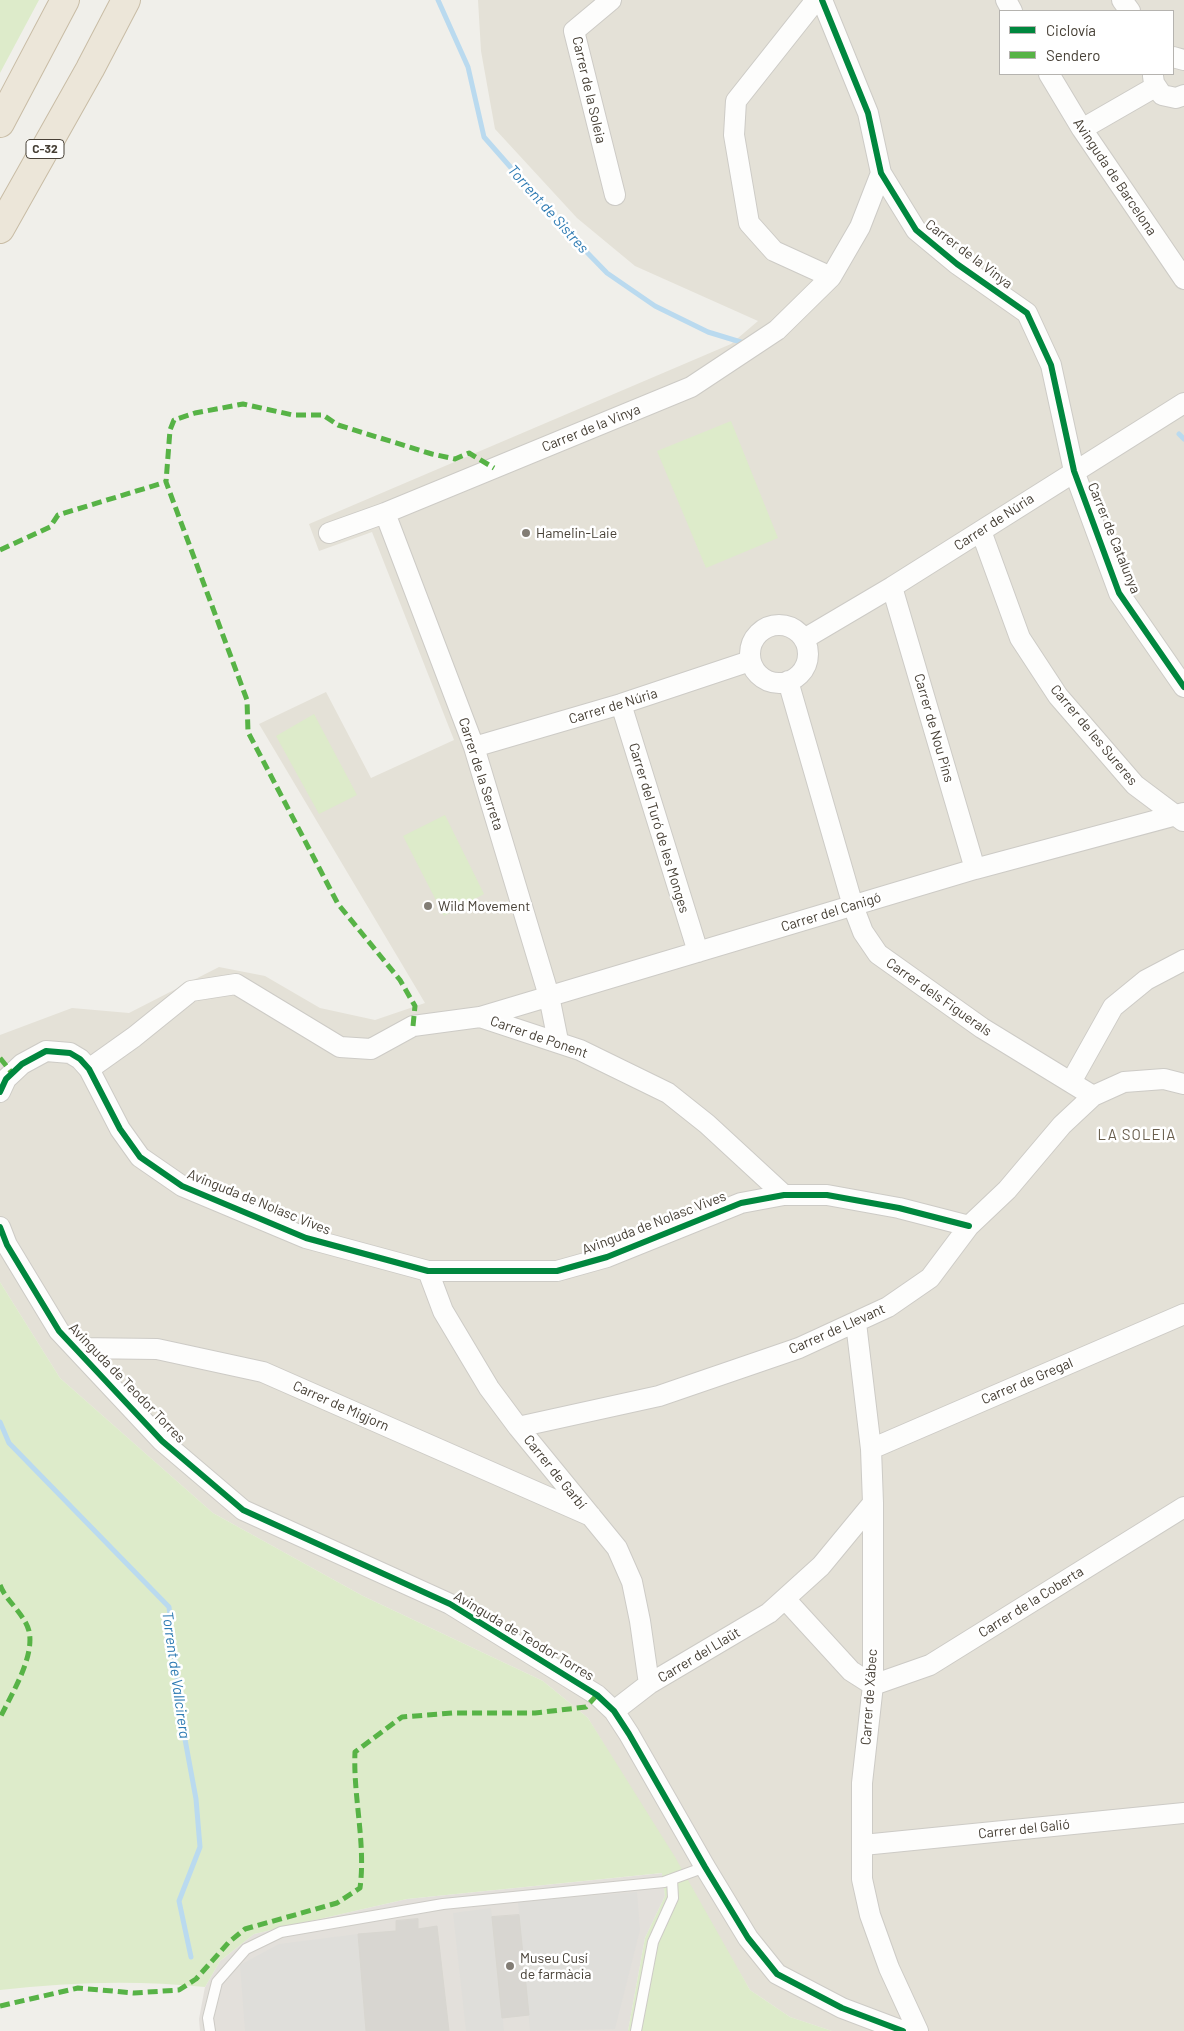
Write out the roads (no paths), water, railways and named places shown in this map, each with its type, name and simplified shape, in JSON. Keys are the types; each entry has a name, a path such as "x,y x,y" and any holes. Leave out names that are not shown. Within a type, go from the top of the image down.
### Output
{"highway":[{"path":"0,122 65,0"},
{"name":"C-32","path":"0,228 90,69 126,0"}],"street":[{"name":"Carrer de la Soleia","path":"611,0 574,31 615,195"},
{"path":"816,0 736,101 734,135 749,223 774,251 831,277"},
{"name":"Carrer de la Vinya","path":"822,0 868,113 881,173 916,230 957,264 1028,313 1051,365 1074,471"},
{"name":"Avinguda de Barcelona","path":"1049,75 1082,129 1184,279"},
{"path":"1082,129 1154,80 1162,95 1169,98 1183,98"},
{"name":"Carrer de la Vinya","path":"329,533 691,387 778,330 831,277 860,227 881,173"},
{"name":"Carrer de Núria","path":"804,640 981,532 1074,471 1184,404"},
{"name":"Carrer de Catalunya","path":"1074,471 1119,593 1184,686"},
{"name":"Carrer de la Serreta","path":"385,512 474,747 549,996 558,1041"},
{"name":"Carrer de les Sureres","path":"981,532 1020,638 1058,696 1135,785 1181,817"},
{"name":"Carrer de Nou Pins","path":"892,587 975,870"},
{"path":"783,625 792,628 804,640 807,648 807,662 799,675 788,681 776,683 767,681 760,676 750,661 752,642 764,629 783,625"},
{"name":"Carrer de Núria","path":"474,747 621,704 750,661"},
{"name":"Carrer dels Figuerals","path":"788,681 853,906 863,932 878,954 982,1028 1093,1096"},
{"name":"Carrer del Turó de les Monges","path":"621,704 698,952"},
{"name":"Carrer del Canigó","path":"480,1017 975,870 1181,817"},
{"path":"1071,1082 1113,1007 1146,980 1184,960"},
{"name":"Carrer de Ponent","path":"89,1069 134,1037 191,991 236,984 340,1047 371,1049 413,1026 480,1017 558,1041 627,1071 668,1093 707,1124 784,1195"},
{"path":"0,1092 6,1079 22,1064 46,1051 70,1053 80,1059 89,1069"},
{"name":"Avinguda de Nolasc Vives","path":"89,1069 120,1129 140,1157 182,1186 306,1238 428,1271 557,1271 607,1257 741,1203 784,1195 827,1195 899,1208 969,1226"},
{"name":"Carrer de Llevant","path":"518,1427 659,1396 799,1348 888,1307 930,1278 969,1226 1007,1190 1062,1125 1093,1096 1124,1082 1164,1079 1184,1084"},
{"name":"Avinguda de Teodor Torres","path":"0,1227 6,1245 59,1331 77,1348 162,1441 243,1510 450,1604 597,1695 614,1711 630,1734 705,1867 748,1938 778,1974 842,2008 904,2031"},
{"name":"Carrer de Garbí","path":"428,1271 443,1311 489,1388 518,1427 617,1548 632,1582 649,1684"},
{"name":"Carrer de Gregal","path":"871,1449 1184,1314"},
{"name":"Carrer de Xàbec","path":"856,1323 871,1449 873,1504 873,1685 862,1783 862,1879 870,1915 889,1968 918,2031"},
{"name":"Carrer de Migjorn","path":"77,1348 158,1350 263,1372 591,1516"},
{"name":"Carrer del Llaüt","path":"614,1711 649,1684 769,1613 786,1600 821,1566 873,1504"},
{"name":"Carrer de la Coberta","path":"873,1685 930,1665 1184,1507"},
{"path":"786,1600 851,1671 873,1685"},
{"name":"Carrer del Galió","path":"863,1845 1184,1812"}],"lane":[{"path":"210,2031 208,2018 217,1982 246,1950 281,1932 443,1904 664,1882 705,1867"},
{"path":"636,2031 653,1942 673,1898 672,1879"}],"waterway":[{"name":"Torrent de Sistres","path":"438,0 468,67 484,137 572,237 607,273 655,306 708,332 744,343"},
{"name":"Torrent de Sistres","path":"1179,434 1184,439"},
{"name":"Torrent de Vallcirera","path":"0,1422 9,1443 169,1607 182,1723 196,1799 200,1847 179,1901 191,1957"}],"place":[{"name":"Hamelin-Laie","path":"526,533"},
{"name":"Wild Movement","path":"428,906"},
{"name":"Museu Cusí de farmàcia","path":"510,1966"}],"district":[{"name":"LA SOLEIA","path":"1137,1135"}]}
